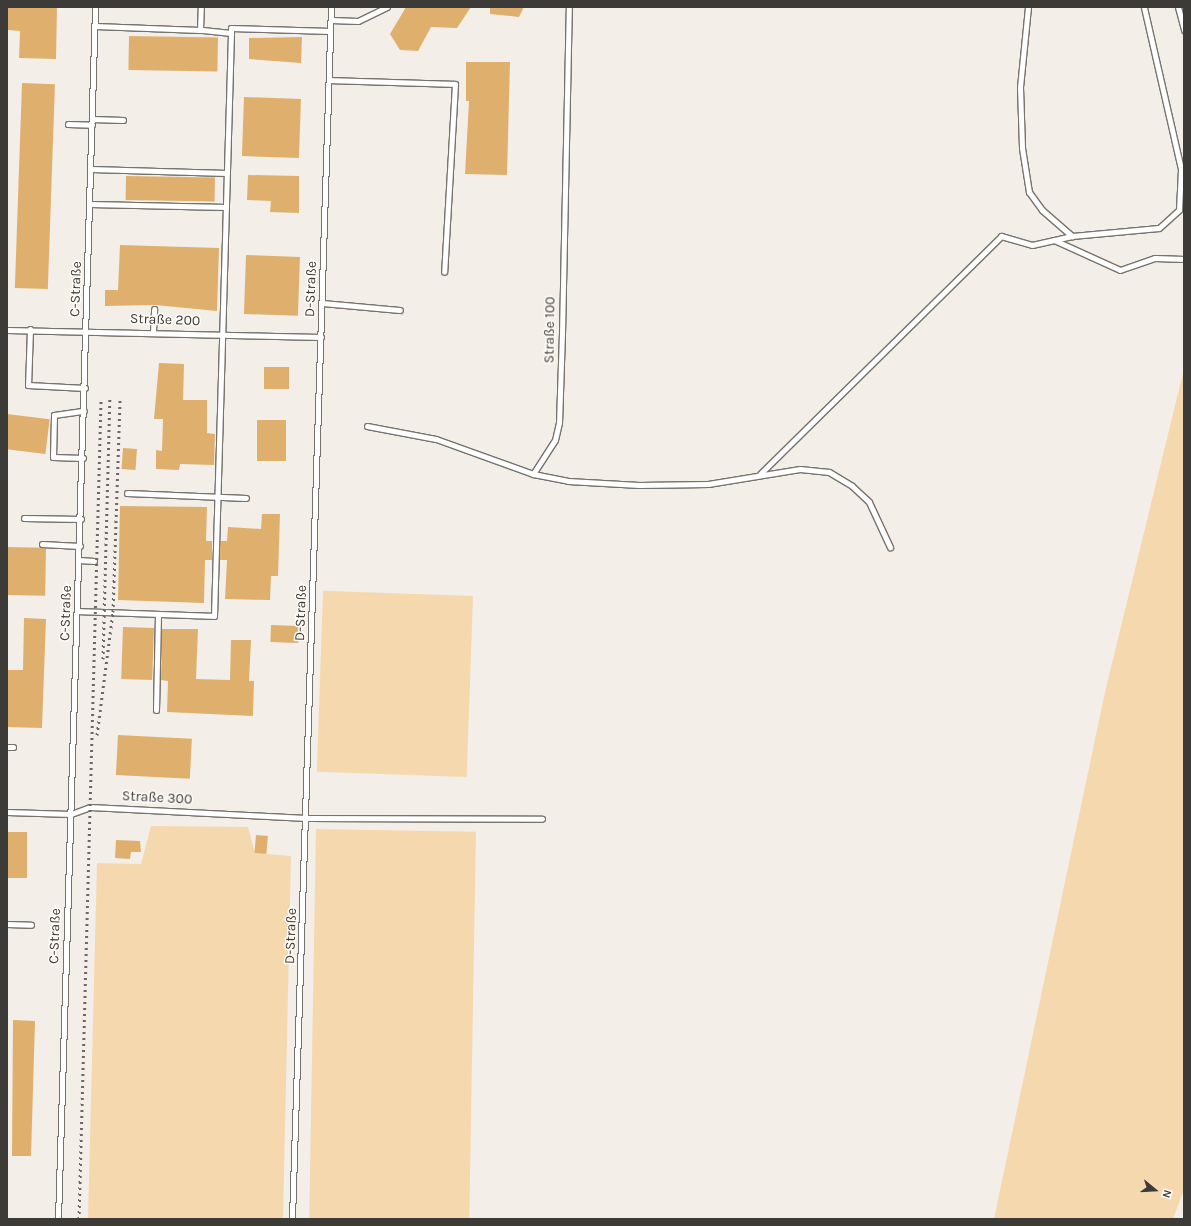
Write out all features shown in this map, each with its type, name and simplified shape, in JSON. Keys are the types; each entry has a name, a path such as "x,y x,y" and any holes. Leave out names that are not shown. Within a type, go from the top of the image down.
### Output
{"lane":[{"name":"C-Straße","path":"58,1219 87,329 95,7"},
{"path":"200,30 201,7"},
{"name":"D-Straße","path":"292,1219 307,818 331,7"},
{"path":"331,20 358,21 387,7"},
{"name":"Straße 100","path":"533,474 555,440 559,423 569,7"},
{"path":"1028,7 1020,87 1022,148 1029,192 1072,236"},
{"path":"760,474 1001,236 1032,245 1072,236 1159,228 1179,210 1181,169 1144,7"},
{"path":"1178,7 1184,30"},
{"path":"95,26 200,30 231,33"},
{"path":"78,610 214,616 231,28 330,31"},
{"path":"329,80 455,84 444,272"},
{"path":"68,124 123,120"},
{"path":"91,169 227,173"},
{"path":"90,204 226,207"},
{"path":"1053,240 1120,270 1155,258 1184,259"},
{"path":"322,303 400,310"},
{"path":"153,332 154,309"},
{"path":"30,329 28,385 85,388"},
{"name":"Straße 200","path":"7,330 87,329 321,337"},
{"path":"83,458 53,457 53,450 54,415 84,411"},
{"path":"367,426 436,439 533,474 568,481 639,485 708,484 760,474 800,469 829,472 852,486 869,502 890,547"},
{"path":"127,493 246,498"},
{"path":"24,518 81,519"},
{"path":"42,544 80,546"},
{"path":"79,560 94,561"},
{"path":"156,710 158,614"},
{"path":"7,747 13,747"},
{"name":"Straße 300","path":"7,812 71,814 90,807 307,818 542,819"},
{"path":"7,924 31,925"}],"shaded area":[{"path":"1184,369 1183,1192 1173,1219 994,1219 1105,692"},
{"path":"323,591 473,596 467,777 317,772"},
{"path":"151,826 248,827 255,853 291,856 283,1219 88,1219 97,863 141,864"},
{"path":"316,829 476,832 469,1219 309,1219"}],"building":[{"path":"7,7 57,7 56,59 19,58 20,31 8,30"},
{"path":"406,7 471,7 457,28 431,27 418,51 400,50 390,34"},
{"path":"490,7 524,7 519,17 490,14"},
{"path":"129,36 218,38 217,72 128,70"},
{"path":"302,37 301,63 249,59 249,38"},
{"path":"466,62 510,62 507,175 465,174 469,101 466,101"},
{"path":"22,83 55,84 48,289 15,288"},
{"path":"244,97 301,99 299,158 242,156"},
{"path":"248,175 299,176 299,213 270,212 271,201 247,200"},
{"path":"126,176 215,178 215,202 126,200"},
{"path":"120,245 219,248 217,311 155,305 105,306 105,290 118,290"},
{"path":"246,255 300,257 298,316 244,314"},
{"path":"159,363 184,364 183,400 207,400 207,433 215,434 214,465 180,464 179,470 156,469 156,450 162,451 163,419 154,419"},
{"path":"264,367 289,367 289,389 264,389"},
{"path":"7,414 50,419 45,454 7,449"},
{"path":"257,420 286,420 286,461 257,461"},
{"path":"123,448 137,449 136,470 122,469"},
{"path":"120,506 207,507 206,541 212,541 212,560 205,560 204,603 118,600"},
{"path":"262,514 280,514 278,576 271,576 270,600 225,599 227,560 220,560 220,541 227,541 228,527 261,529"},
{"path":"7,547 46,548 45,596 7,595"},
{"path":"24,618 46,619 42,728 7,727 7,670 23,670"},
{"path":"271,625 299,626 298,643 270,642"},
{"path":"123,627 154,628 152,680 121,679"},
{"path":"162,629 198,629 196,679 230,680 231,640 251,640 249,681 254,681 253,716 167,712 168,681 161,680"},
{"path":"118,735 192,739 190,779 116,775"},
{"path":"7,832 27,832 27,878 7,878"},
{"path":"256,835 268,836 266,854 254,853"},
{"path":"116,840 140,841 141,852 131,852 130,859 115,858"},
{"path":"13,1020 35,1021 31,1156 12,1156"}],"railway":[{"path":"79,1219 101,399"},
{"path":"103,659 110,399"},
{"path":"97,735 113,612 120,400"}]}
